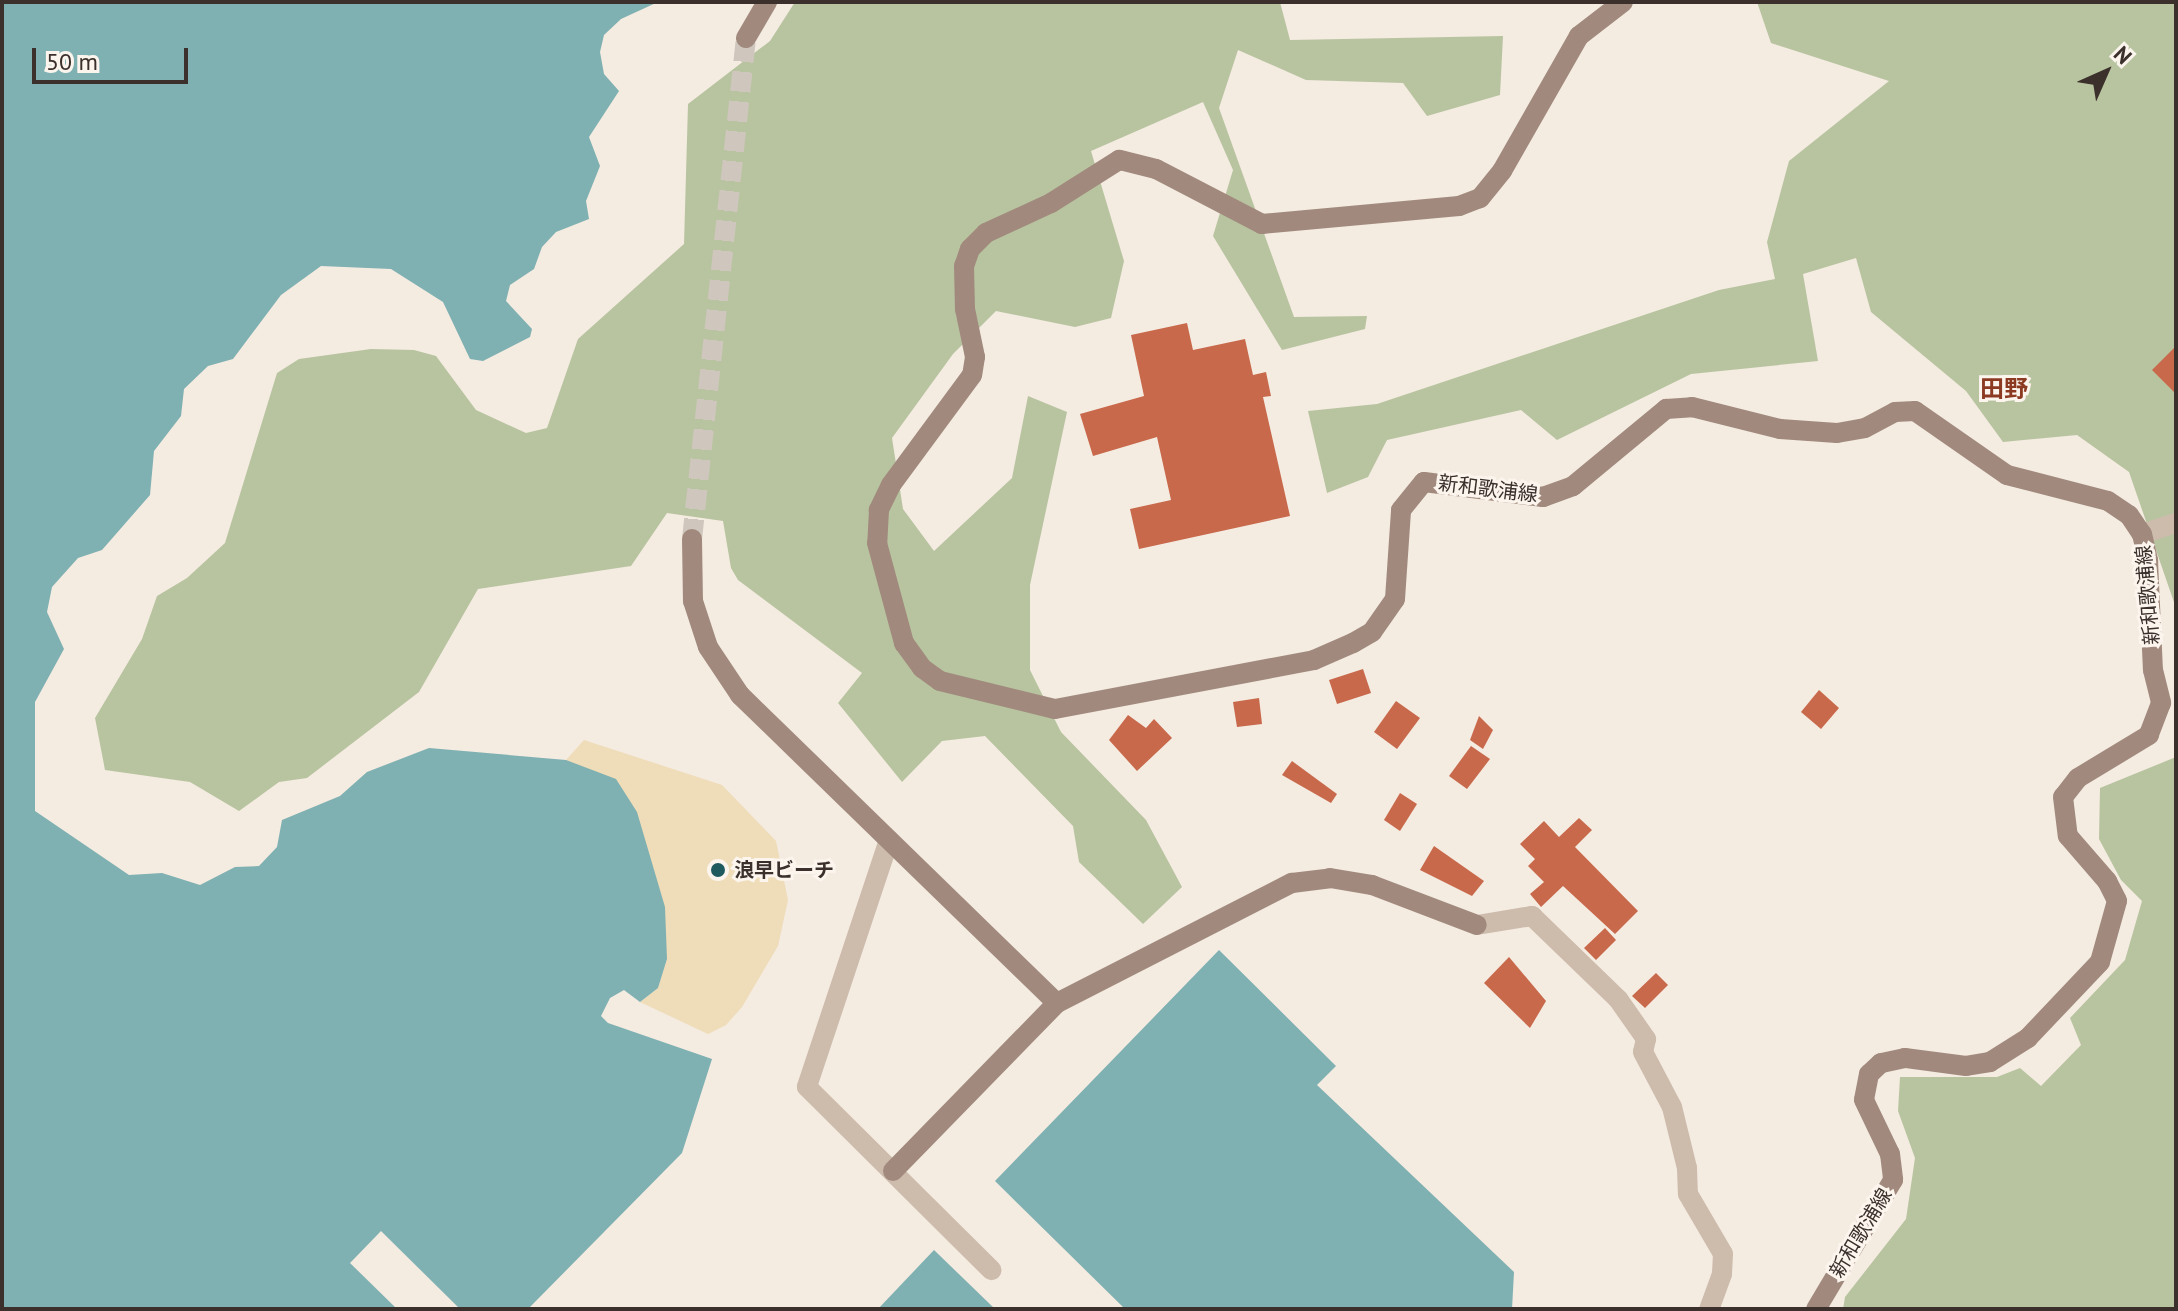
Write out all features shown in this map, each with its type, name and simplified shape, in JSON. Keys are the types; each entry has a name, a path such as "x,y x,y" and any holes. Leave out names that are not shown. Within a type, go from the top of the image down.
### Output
{"main road":[{"path":"746,38 767,2"},
{"name":"新和歌浦線","path":"1623,2 1579,36 1502,171 1480,198 1459,206 1262,224 1156,169 1119,160 1051,203 986,233 970,249 965,309 975,357 972,375 905,463 879,510 877,543 904,643 922,668 951,684 1055,709 1314,660 1372,632 1395,599 1401,510 1424,482 1543,497 1573,486 1666,409 1692,407 1780,429 1837,433 1865,428 1895,412 1915,411 2007,475 2108,501 2129,515 2142,534 2161,703 2149,735 2078,778 2063,797 2068,836 2107,881 2117,901 2100,962 2028,1038 1990,1062 1966,1066 1905,1058 1881,1063 1869,1074 1864,1100 1890,1154 1893,1180 1816,1309"},
{"path":"692,539 693,601 708,647 740,695 1057,1003"},
{"path":"893,1171 1057,1003 1292,883 1330,878 1372,885 1477,925"}],"street":[{"path":"2142,534 2176,523"},
{"path":"889,840 807,1087 991,1270"},
{"path":"1477,925 1532,916 1618,999 1646,1039 1643,1052 1672,1107 1688,1194 1723,1254 1722,1274 1709,1309"}],"green space":[{"path":"795,2 1280,2 1290,40 1503,36 1500,95 1427,116 1403,83 1306,80 1238,50 1219,108 1294,317 1367,316 1365,329 1282,350 1213,236 1233,170 1203,102 1091,151 1124,261 1111,318 1075,327 996,311 953,354 892,438 903,509 934,551 1012,478 1028,396 1067,412 1030,585 1030,670 1061,732 1146,820 1182,887 1143,924 1079,862 1073,826 985,736 942,741 902,782 838,703 862,673 738,580 731,568 723,521 667,513 631,566 478,589 419,692 307,778 279,782 239,811 190,782 105,770 95,718 142,639 157,596 187,578 225,543 277,373 299,359 371,349 414,350 436,356 476,410 526,433 547,428 578,339 684,244 688,104 770,41"},
{"path":"1757,2 2176,2 2176,608 2129,472 2077,435 2003,442 1966,391 1871,312 1856,258 1803,274 1818,361 1691,374 1557,440 1521,410 1387,440 1368,477 1327,493 1308,411 1377,404 1719,290 1775,279 1767,242 1789,161 1889,81 1771,43"},
{"path":"2176,757 2176,1309 1843,1309 1845,1297 1906,1219 1915,1158 1898,1111 1900,1077 1997,1077 2020,1068 2041,1086 2081,1045 2070,1018 2125,960 2142,901 2121,880 2099,839 2100,788"}],"sand":[{"name":"浪早ビーチ","path":"584,740 722,785 776,841 788,900 778,946 742,1007 726,1025 708,1034 640,1002 658,988 667,959 566,760"}],"water":[{"path":"2,2 658,2 621,19 604,35 600,52 604,74 619,91 589,137 600,166 586,201 589,219 556,232 542,247 534,269 510,285 506,301 532,329 530,337 483,361 470,359 443,302 391,269 321,266 281,295 233,359 208,366 184,389 181,416 154,451 150,495 102,550 78,558 52,587 47,612 64,649 35,702 35,811 129,875 162,873 200,885 235,867 259,866 277,847 282,820 340,796 367,772 429,748 566,760 616,779 637,812 665,907 667,959 658,988 640,1002 624,990 610,998 601,1016 608,1023 712,1059 682,1153 528,1309 2,1309"},
{"path":"1219,950 1336,1066 1317,1085 1514,1272 1512,1309 1125,1309 995,1181"},
{"path":"934,1250 995,1309 878,1309"}],"pier":[{"path":"381,1231 460,1309 397,1309 350,1263"}],"building":[{"path":"1187,323 1193,350 1245,339 1253,375 1266,372 1271,396 1263,397 1290,516 1139,549 1130,509 1171,500 1157,437 1093,456 1080,414 1144,396 1131,335"},
{"path":"2176,346 2176,394 2152,370"},
{"path":"1363,669 1371,693 1337,704 1329,680"},
{"path":"1819,690 1839,708 1821,729 1801,712"},
{"path":"1259,698 1262,724 1237,727 1233,702"},
{"path":"1396,701 1420,718 1397,749 1374,732"},
{"path":"1128,715 1146,728 1154,719 1172,738 1137,771 1109,740"},
{"path":"1479,716 1493,730 1483,749 1470,740"},
{"path":"1471,746 1490,759 1467,789 1449,776"},
{"path":"1292,761 1337,794 1331,803 1282,775"},
{"path":"1400,793 1417,804 1400,831 1384,820"},
{"path":"1579,818 1592,830 1575,847 1638,911 1615,934 1563,886 1541,907 1530,894 1544,882 1528,866 1535,859 1520,844 1544,821 1559,837"},
{"path":"1434,846 1484,881 1472,896 1420,870"},
{"path":"1605,928 1616,940 1596,960 1584,948"},
{"path":"1509,957 1546,1001 1530,1028 1484,983"},
{"path":"1656,973 1668,985 1645,1008 1632,996"}],"tunnel":[{"path":"692,539 746,38"}],"place":[{"name":"浪早ビーチ","path":"718,870"}],"district":[{"name":"田野","path":"2004,389"}]}
